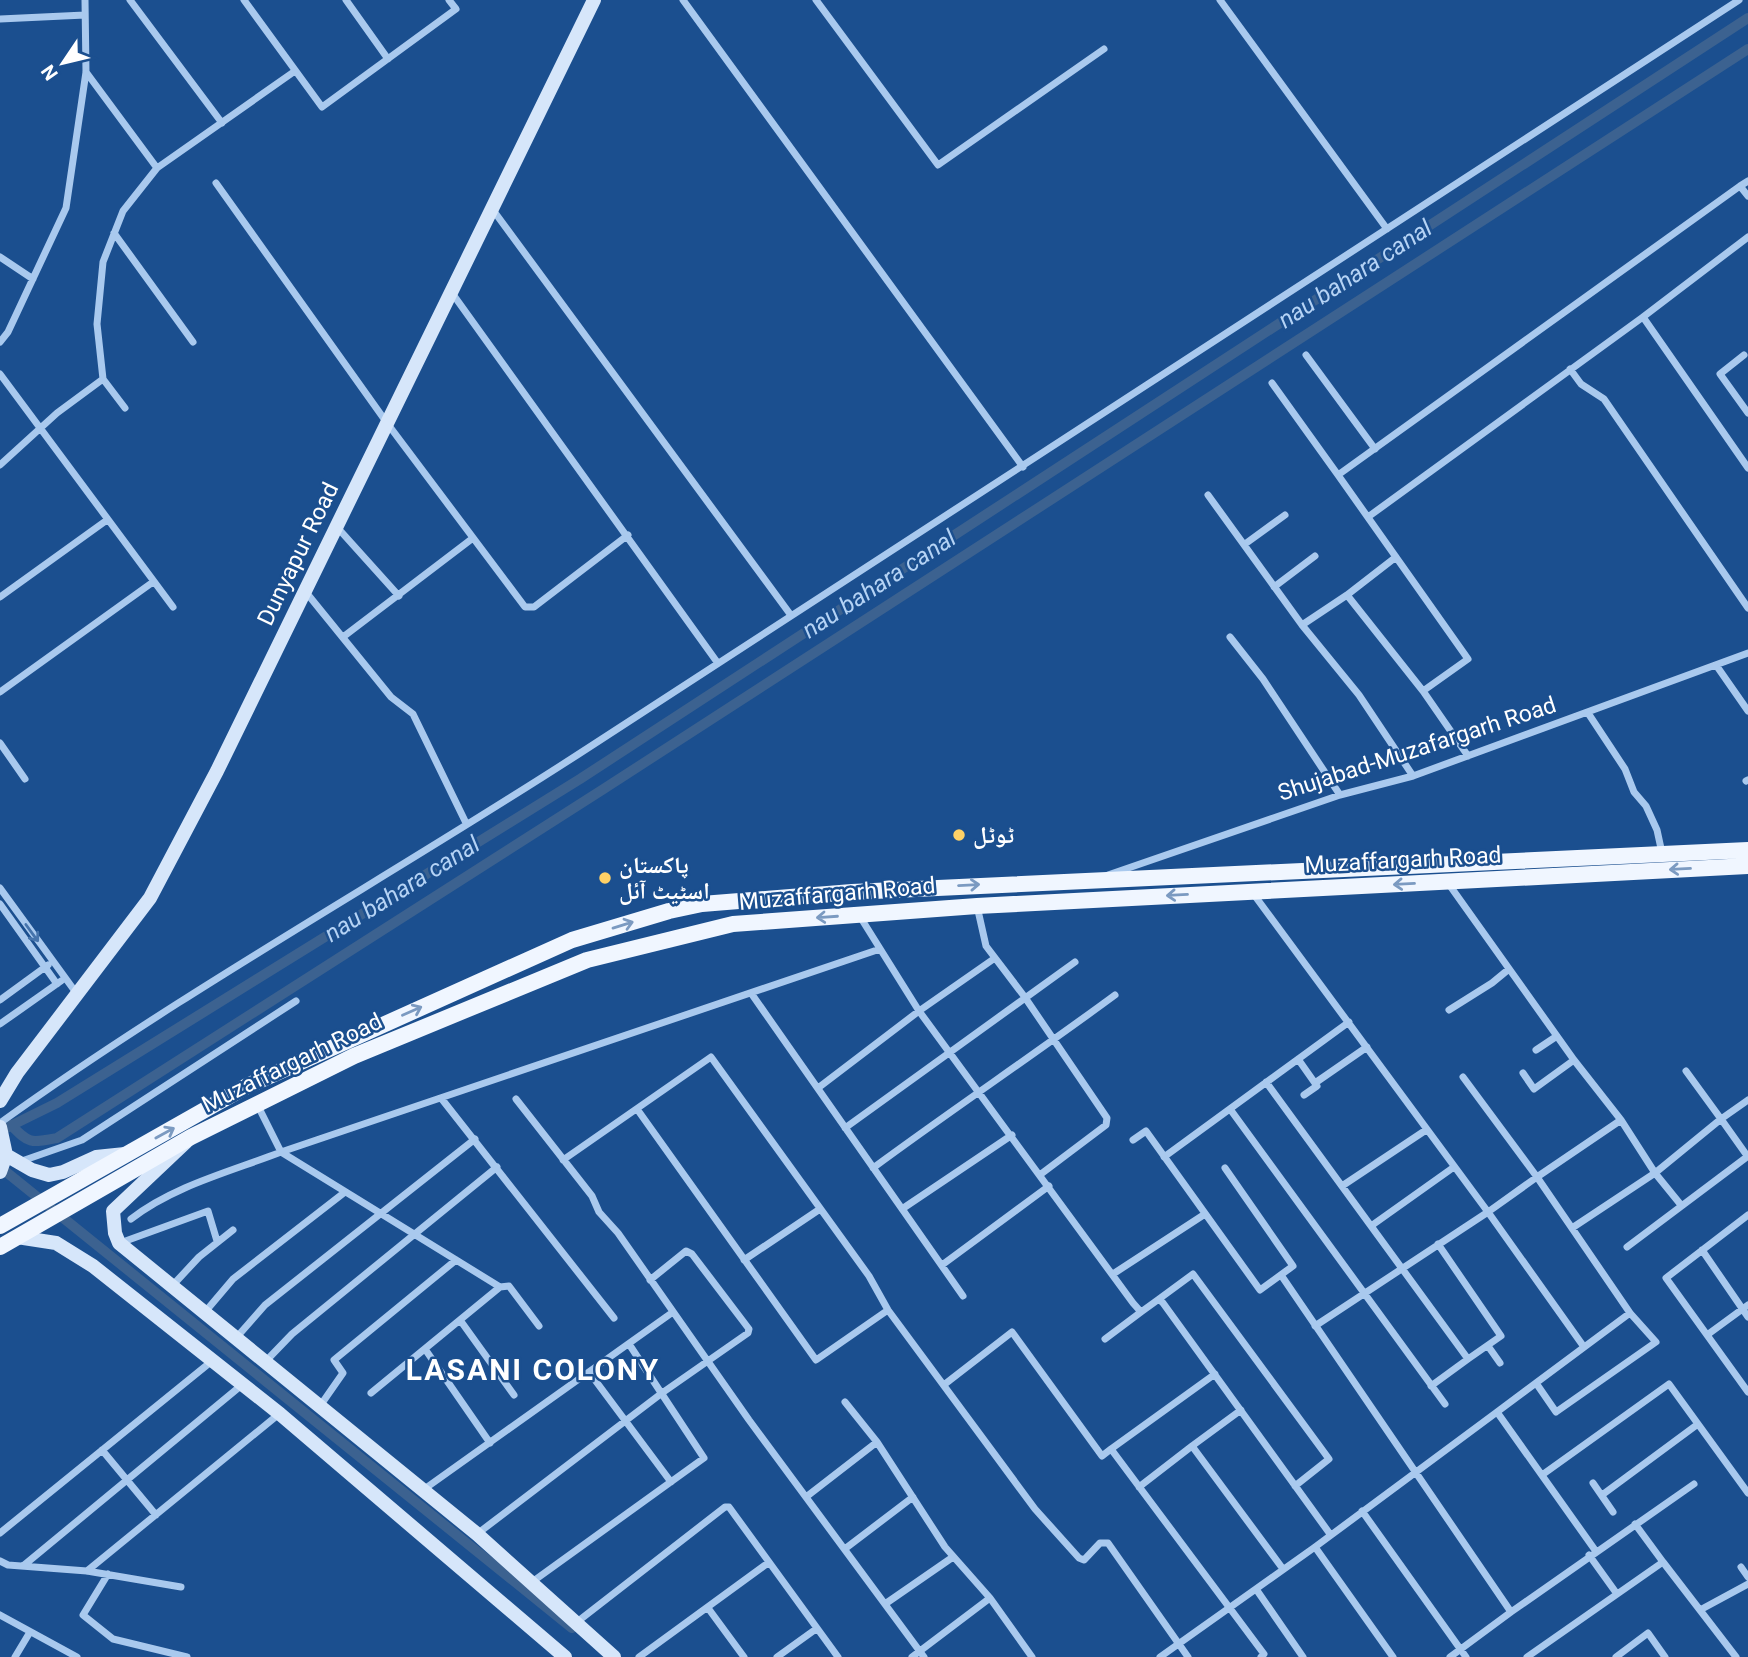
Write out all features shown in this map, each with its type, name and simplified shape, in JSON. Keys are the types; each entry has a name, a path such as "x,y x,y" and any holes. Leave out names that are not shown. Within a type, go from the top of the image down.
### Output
{"main road":[{"name":"Dunyapur Road","path":"0,1101 17,1073 150,898 217,771 594,0"},
{"name":"Muzaffargarh Road","path":"0,1226 247,1086 572,940 702,904 852,892 1098,879 1748,850"},
{"name":"Muzaffargarh Road","path":"0,1247 191,1137 395,1038 587,960 733,924 977,905 1748,866"},
{"path":"387,1022 395,1038"},
{"path":"0,1125 6,1160 48,1175 63,1172 96,1157 128,1154"},
{"path":"191,1137 113,1210 115,1233 120,1243 477,1534 614,1657"},
{"path":"17,1237 57,1243 93,1266 280,1414 565,1657"}],"street":[{"path":"0,342 8,332 66,208 86,72 85,0"},
{"path":"130,0 222,122"},
{"path":"244,0 321,107 456,9 449,0"},
{"path":"346,0 388,59"},
{"path":"683,0 1023,467"},
{"path":"816,0 938,165 1104,49"},
{"path":"1220,0 1387,229"},
{"path":"0,1125 236,966 585,750 790,614 1023,467 1739,0"},
{"path":"0,19 85,15"},
{"path":"125,408 103,379 97,324 103,262 123,211 157,168 295,71"},
{"path":"86,72 157,168"},
{"path":"1338,475 1748,181"},
{"path":"216,183 387,423 528,609 628,535"},
{"path":"1740,187 1748,196"},
{"path":"493,210 790,614"},
{"path":"114,233 193,342"},
{"path":"1368,517 1643,317 1748,237"},
{"path":"0,257 33,279"},
{"path":"452,292 717,662"},
{"path":"1643,317 1748,468"},
{"path":"1306,355 1375,449"},
{"path":"1747,355 1720,374 1748,413"},
{"path":"1570,369 1581,384 1604,399 1748,608"},
{"path":"0,374 173,607"},
{"path":"0,465 40,428 103,379"},
{"path":"1272,383 1468,659 1423,691"},
{"path":"1208,495 1301,625 1359,695 1413,776"},
{"path":"1245,544 1285,515"},
{"path":"0,597 107,520"},
{"path":"336,526 399,596"},
{"path":"343,636 473,538"},
{"path":"1275,587 1315,556"},
{"path":"1301,625 1347,595 1396,557"},
{"path":"0,692 153,582"},
{"path":"305,590 391,697 413,714 466,823"},
{"path":"1347,595 1423,691 1468,756"},
{"path":"1230,637 1264,679 1340,795"},
{"name":"Shujabad-Muzafargarh Road","path":"1098,879 1340,795 1413,776 1748,653"},
{"path":"1716,665 1748,711"},
{"path":"1588,713 1625,769 1634,792 1646,806 1657,830 1662,854"},
{"path":"0,743 25,779"},
{"path":"1447,882 1574,1060 1621,1120 1655,1173 1681,1205"},
{"path":"0,888 77,994"},
{"path":"1251,891 1584,1347"},
{"path":"0,904 57,984"},
{"path":"977,905 986,946 1055,1040 1107,1118 1106,1125 1041,1174"},
{"path":"859,915 919,1010 1141,1312"},
{"path":"131,1219 145,1208 185,1189 281,1152 880,949"},
{"path":"818,1088 919,1010 995,958"},
{"path":"0,1000 53,962"},
{"path":"845,1128 1074,962"},
{"path":"1449,1010 1492,984 1509,968"},
{"path":"0,1024 64,978"},
{"path":"751,993 963,1296"},
{"path":"873,1168 978,1090 1055,1040 1115,995"},
{"path":"6,1160 82,1140 296,1002"},
{"path":"1164,1157 1349,1022"},
{"path":"1536,1050 1557,1036"},
{"path":"1315,1083 1367,1047"},
{"path":"563,1160 711,1057 820,1209 888,1310 1035,1509 1079,1558 1084,1560 1100,1543 1108,1543 1188,1657"},
{"path":"1298,1059 1317,1086 1304,1095"},
{"path":"1523,1073 1534,1089 1574,1060"},
{"path":"1627,1247 1748,1157 1686,1071"},
{"path":"1464,1077 1537,1177 1630,1313 1656,1342 1556,1412 1536,1383"},
{"path":"1266,1082 1468,1359"},
{"path":"441,1098 614,1318"},
{"path":"516,1099 922,1654"},
{"path":"1572,1228 1655,1173 1748,1100"},
{"path":"257,1103 281,1152 500,1287"},
{"path":"637,1108 816,1360 888,1310"},
{"path":"1230,1109 1445,1404"},
{"path":"1315,1326 1621,1120"},
{"path":"1342,1186 1426,1130"},
{"path":"1133,1140 1146,1131 1260,1290 1293,1266 1225,1168"},
{"path":"902,1209 1012,1135"},
{"path":"236,1338 265,1305 475,1139"},
{"path":"265,1362 292,1334 497,1167"},
{"path":"1371,1226 1454,1167"},
{"path":"942,1265 1049,1186"},
{"path":"205,1312 233,1279 345,1192"},
{"path":"744,1260 820,1209"},
{"path":"120,1243 208,1211 217,1241"},
{"path":"1113,1274 1205,1214"},
{"path":"1748,1215 1666,1278 1748,1392"},
{"path":"172,1286 217,1241 233,1230"},
{"path":"1431,1386 1501,1336 1438,1244"},
{"path":"1702,1250 1745,1307 1748,1317"},
{"path":"477,1534 662,1393 748,1333 749,1329 687,1251 650,1280"},
{"path":"320,1406 343,1373 334,1360 456,1260"},
{"path":"1105,1339 1193,1274 1329,1459 1295,1486"},
{"path":"1281,1275 1511,1612"},
{"path":"370,1393 500,1287 509,1286 539,1326"},
{"path":"1159,1299 1330,1534"},
{"path":"1707,1335 1745,1307"},
{"path":"423,1490 673,1312"},
{"path":"1160,1657 1315,1547 1630,1313"},
{"path":"460,1320 514,1395"},
{"path":"945,1384 1012,1332 1102,1456 1215,1374"},
{"path":"532,1583 704,1458 629,1344"},
{"path":"1488,1346 1500,1363"},
{"path":"425,1349 490,1443"},
{"path":"0,1533 212,1360"},
{"path":"589,1372 671,1482"},
{"path":"23,1566 243,1384"},
{"path":"1542,1475 1669,1384 1748,1493"},
{"path":"845,1402 877,1442 953,1557 990,1598 1031,1657"},
{"path":"1139,1487 1241,1410"},
{"path":"1497,1412 1542,1475 1617,1594"},
{"path":"87,1571 280,1414"},
{"path":"1602,1495 1698,1424"},
{"path":"806,1497 877,1442"},
{"path":"1192,1446 1283,1569"},
{"path":"1111,1449 1264,1654 1261,1657"},
{"path":"102,1450 156,1515"},
{"path":"1593,1483 1613,1512"},
{"path":"1450,1657 1592,1553 1694,1484"},
{"path":"846,1548 913,1497"},
{"path":"577,1622 725,1507 729,1507 838,1657"},
{"path":"1362,1511 1466,1657"},
{"path":"1635,1524 1736,1657"},
{"path":"1315,1547 1393,1657"},
{"path":"885,1604 953,1557"},
{"path":"0,1561 23,1566 108,1574 181,1587"},
{"path":"1527,1657 1663,1562"},
{"path":"639,1657 768,1563"},
{"path":"1741,1567 1748,1577"},
{"path":"108,1574 83,1615 113,1639 187,1657"},
{"path":"1700,1610 1748,1584"},
{"path":"1256,1589 1303,1657"},
{"path":"912,1657 922,1654 990,1598"},
{"path":"708,1608 744,1657"},
{"path":"0,1615 77,1657"},
{"path":"776,1657 816,1629"},
{"path":"15,1657 30,1632"},
{"path":"1616,1657 1648,1633 1665,1657"}],"waterway":[{"name":"nau bahara canal","path":"0,1131 57,1103 580,779 1748,18"},
{"path":"11,1125 27,1139 41,1141 57,1138 602,790 1748,49"},
{"path":"0,1167 572,1628"}],"place":[{"name":"ٹوٹل","path":"959,835"},
{"name":"پاکستان اسٹیٹ آئل","path":"605,878"}],"district":[{"name":"LASANI COLONY","path":"533,1369"}]}
